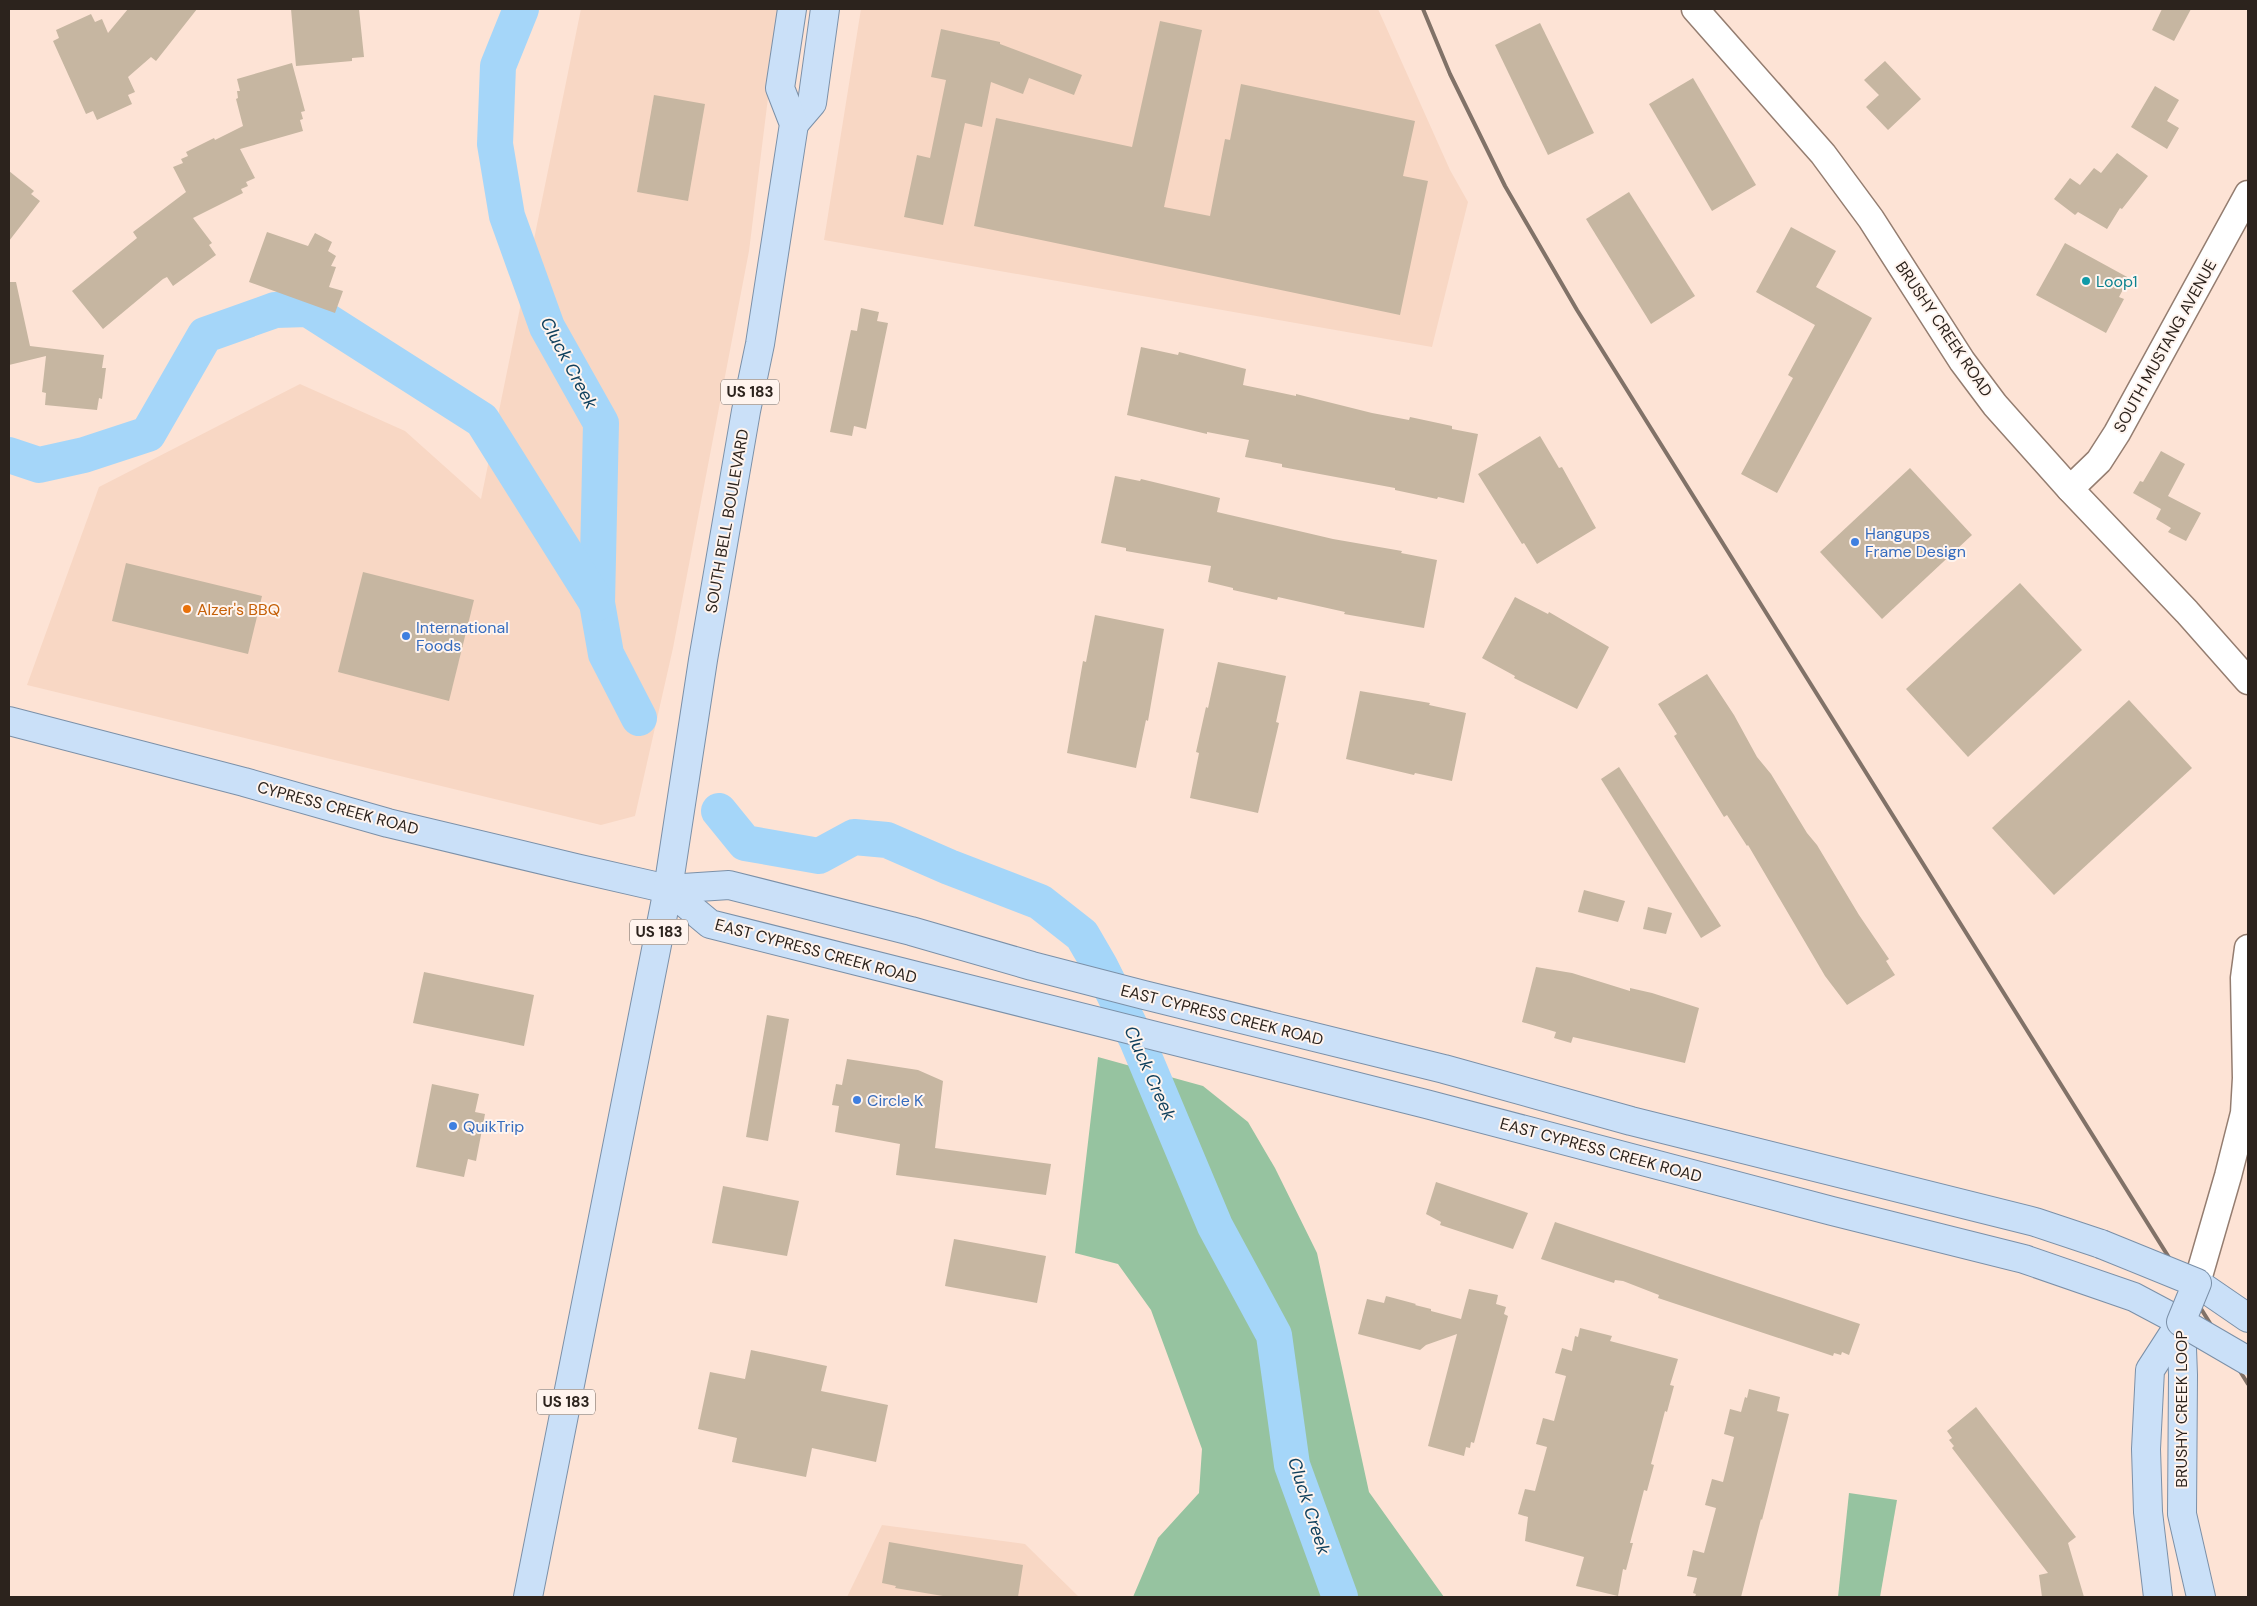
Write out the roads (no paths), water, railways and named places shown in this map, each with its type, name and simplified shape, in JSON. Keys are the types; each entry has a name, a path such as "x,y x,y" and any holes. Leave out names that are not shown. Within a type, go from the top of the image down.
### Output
{"main road":[{"path":"792,9 780,88 794,124 812,103 825,9"},
{"name":"SOUTH BELL BOULEVARD","path":"668,888 704,650 746,410 760,344 794,124"},
{"name":"CYPRESS CREEK ROAD","path":"9,721 244,782 397,825 668,888"},
{"name":"EAST CYPRESS CREEK ROAD","path":"668,888 729,885 912,931 1144,996 1444,1069 1631,1121 2035,1222 2101,1244 2196,1283"},
{"name":"EAST CYPRESS CREEK ROAD","path":"668,888 710,924 1426,1104 1832,1212 2024,1259 2134,1297 2181,1322"},
{"name":"US 183","path":"528,1597 668,888"},
{"path":"1426,1104 1444,1069"},
{"path":"2245,1316 2196,1283 2181,1322 2248,1361"},
{"name":"BRUSHY CREEK LOOP","path":"2158,1597 2148,1512 2146,1449 2150,1370 2181,1322"},
{"name":"BRUSHY CREEK LOOP","path":"2181,1322 2184,1375 2182,1514 2200,1597"}],"street":[{"name":"BRUSHY CREEK ROAD","path":"1696,9 1823,154 1871,219 1962,361 1995,405 2070,489 2187,612 2248,682"},
{"name":"SOUTH MUSTANG AVENUE","path":"2070,489 2099,461 2117,433 2248,194"},
{"path":"2196,1283 2244,1113 2246,1078 2244,978 2248,948"}],"waterway":[{"name":"Cluck Creek","path":"521,9 498,66 495,144 507,216 547,327 601,423 597,603 606,654 639,718"},
{"path":"9,455 39,465 84,455 148,434 205,335 275,310 308,309 482,420 597,603"},
{"name":"Cluck Creek","path":"719,811 745,843 819,856 854,837 887,840 949,867 1040,902 1082,935 1100,966 1137,1040 1215,1226 1274,1335 1292,1465 1340,1597"}],"railway":[{"path":"1423,9 1450,74 1505,186 1577,310 2248,1384"}],"place":[{"name":"Loop1","path":"2086,281"},
{"name":"Hangups Frame Design","path":"1855,542"},
{"name":"Alzer's BBQ","path":"187,609"},
{"name":"International Foods","path":"406,636"},
{"name":"Circle K","path":"857,1100"},
{"name":"QuikTrip","path":"453,1126"}]}
